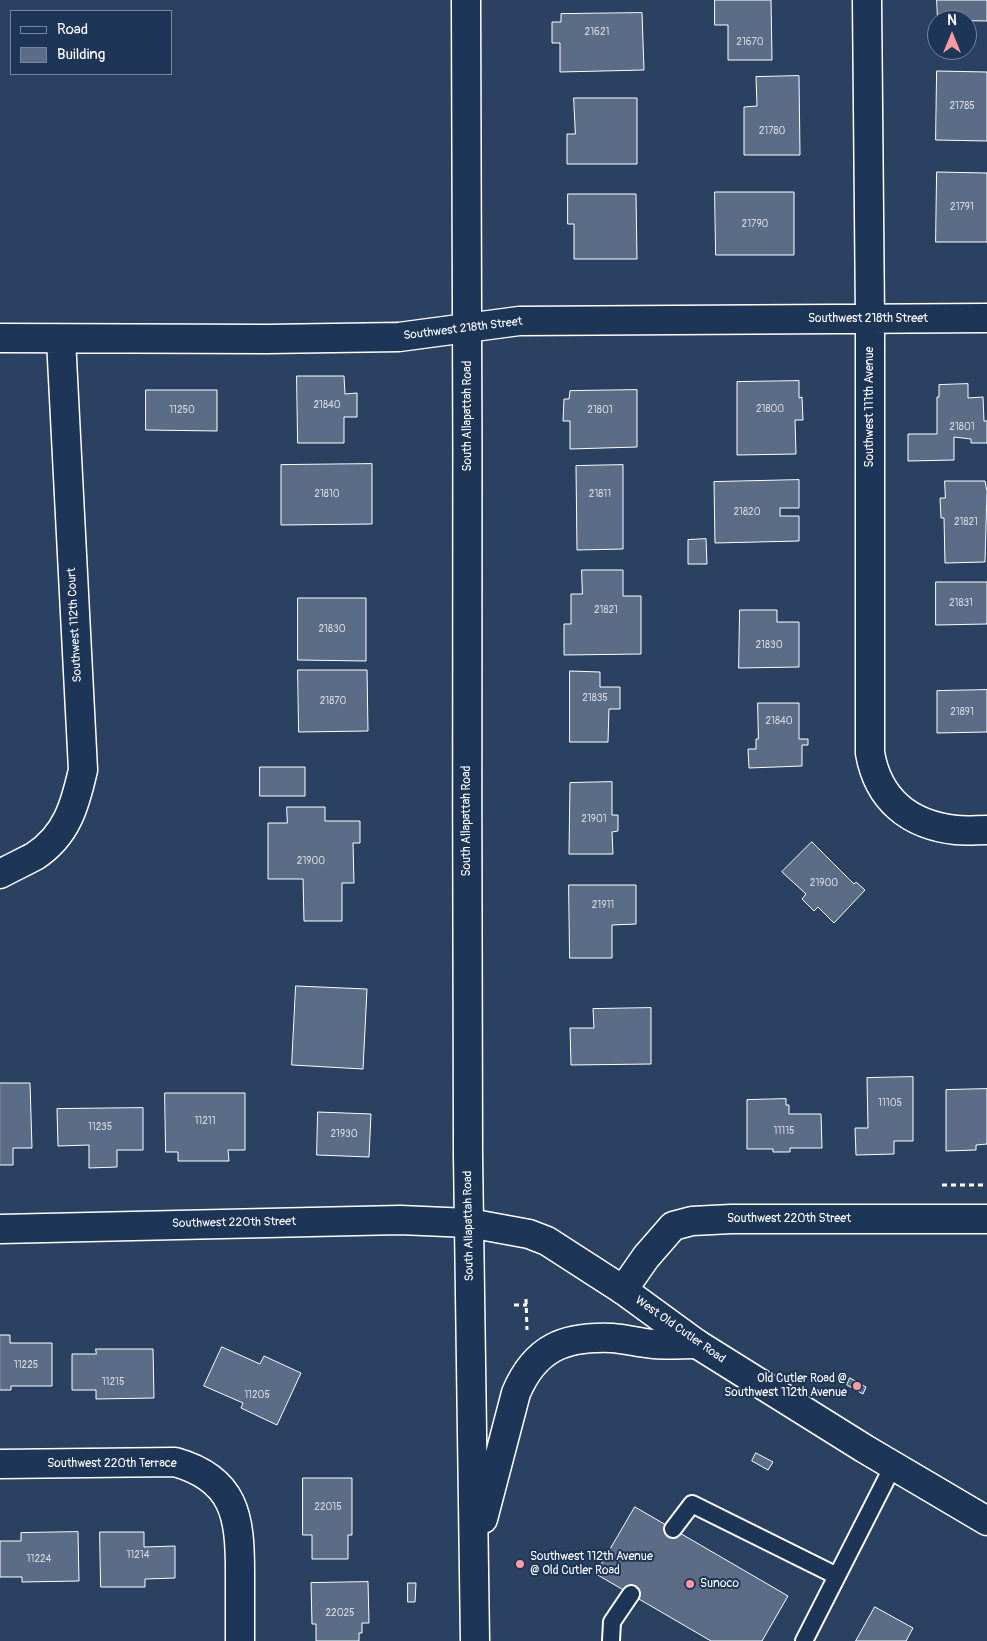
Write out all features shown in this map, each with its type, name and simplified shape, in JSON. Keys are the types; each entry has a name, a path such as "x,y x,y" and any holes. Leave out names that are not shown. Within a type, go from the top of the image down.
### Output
{"street":[{"name":"South Allapattah Road","path":"466,0 468,328 467,869 469,1222 475,1641"},
{"name":"Southwest 111th Avenue","path":"867,0 870,319 870,753 873,768 879,782 887,796 897,807 936,826 956,830 987,830"},
{"name":"Southwest 218th Street","path":"0,338 267,339 399,337 519,321 987,318"},
{"name":"Southwest 112th Court","path":"0,874 36,855 62,831 76,803 83,770 61,339"},
{"name":"Southwest 220th Street","path":"622,1290 646,1257 673,1226 692,1221 731,1219 987,1219"},
{"name":"Southwest 220th Street","path":"0,1228 392,1220 469,1222"},
{"name":"West Old Cutler Road","path":"469,1222 529,1234 547,1241 622,1290 697,1344 893,1466 987,1521"},
{"path":"474,1552 516,1393 522,1378 534,1362 553,1348 570,1340 586,1338 613,1338 653,1344 697,1344"},
{"name":"Southwest 220th Terrace","path":"0,1464 175,1462 198,1470 209,1477 218,1485 236,1513 239,1532 240,1641"}],"lane":[{"path":"804,1641 893,1466"},
{"path":"673,1529 692,1504 837,1576"},
{"path":"611,1641 612,1622 631,1594"}],"path":[{"path":"942,1185 987,1185"},
{"path":"526,1300 527,1334"},
{"path":"514,1305 527,1306"}],"building":[{"path":"715,0 771,0 772,60 728,60 728,25 715,25"},
{"path":"937,0 987,0 987,21 977,21 977,10 938,10"},
{"path":"642,13 644,70 560,72 560,43 552,43 552,22 561,22 561,14"},
{"path":"937,71 987,72 987,141 936,140"},
{"path":"799,76 800,155 744,155 744,107 757,106 756,77"},
{"path":"574,98 637,98 637,164 567,164 567,134 575,134"},
{"path":"937,172 987,173 987,242 936,242"},
{"path":"715,192 794,192 794,255 716,255"},
{"path":"568,194 636,194 637,259 574,259 574,224 568,224"},
{"path":"297,376 344,376 345,394 357,393 357,417 344,417 344,443 298,443"},
{"path":"799,381 799,398 802,397 803,420 795,420 796,454 737,455 737,382"},
{"path":"968,384 968,398 983,397 984,421 987,421 987,443 971,443 971,439 954,437 954,460 908,461 908,434 937,434 937,397 939,397 939,385"},
{"path":"146,390 217,390 217,431 146,430"},
{"path":"637,390 637,447 570,449 570,421 563,421 564,399 569,399 570,391"},
{"path":"372,464 372,524 281,525 281,465"},
{"path":"623,465 623,549 577,550 576,466"},
{"path":"799,480 799,508 780,508 780,516 799,516 799,541 715,543 714,482"},
{"path":"945,481 985,481 987,491 985,562 945,563 944,518 941,518 940,498 945,498"},
{"path":"706,539 707,564 688,564 688,540"},
{"path":"582,570 623,570 623,596 641,596 641,654 564,655 564,624 571,624 571,594 582,594"},
{"path":"936,582 987,582 987,624 936,625"},
{"path":"298,598 366,598 366,661 298,660"},
{"path":"740,610 777,610 777,622 799,622 799,667 739,668"},
{"path":"298,670 367,670 368,731 299,732"},
{"path":"570,671 600,672 600,687 620,687 620,709 609,709 608,742 570,742"},
{"path":"987,690 987,732 937,733 937,691"},
{"path":"758,703 799,703 799,739 808,739 808,745 802,745 802,766 749,768 748,749 756,749 756,739 758,739"},
{"path":"260,767 305,767 305,796 260,796"},
{"path":"612,782 612,815 618,815 618,831 612,832 613,854 569,854 570,783"},
{"path":"287,807 325,807 325,821 360,821 360,843 353,843 354,883 342,883 342,921 304,921 303,879 268,879 268,823 287,823"},
{"path":"812,842 854,884 856,882 865,890 834,923 818,907 814,911 802,899 806,894 782,872"},
{"path":"569,885 636,885 636,924 612,925 612,958 570,958"},
{"path":"296,986 367,989 363,1069 292,1065"},
{"path":"651,1008 651,1064 571,1065 570,1028 594,1028 593,1009"},
{"path":"913,1077 913,1141 894,1141 894,1154 856,1155 855,1128 868,1128 867,1078"},
{"path":"0,1083 30,1083 32,1148 13,1148 13,1165 0,1165"},
{"path":"987,1089 987,1144 976,1145 976,1150 946,1151 946,1090"},
{"path":"165,1093 245,1093 245,1150 228,1150 229,1161 178,1161 178,1152 166,1152"},
{"path":"786,1099 786,1105 789,1105 789,1114 821,1114 822,1148 790,1148 790,1152 773,1152 773,1149 747,1149 747,1100"},
{"path":"143,1108 143,1150 117,1150 117,1167 89,1168 89,1145 58,1146 57,1109"},
{"path":"318,1112 371,1114 369,1157 317,1155"},
{"path":"0,1335 10,1335 10,1343 52,1343 52,1386 11,1386 11,1390 0,1390"},
{"path":"222,1347 260,1364 264,1356 301,1373 277,1425 241,1408 243,1403 204,1386"},
{"path":"96,1349 153,1349 154,1398 96,1399 96,1390 72,1390 72,1354 96,1354"},
{"path":"850,1378 866,1387 863,1394 847,1385"},
{"path":"756,1453 773,1462 768,1470 752,1461"},
{"path":"303,1478 352,1478 352,1535 348,1535 348,1559 312,1559 312,1535 303,1535"},
{"name":"Sunoco","path":"635,1507 788,1596 762,1641 711,1641 596,1574"},
{"path":"78,1532 79,1581 22,1582 22,1577 0,1577 0,1541 21,1541 21,1533"},
{"path":"100,1532 144,1532 144,1547 175,1546 175,1578 145,1579 145,1587 101,1587"},
{"path":"368,1582 369,1623 362,1623 362,1633 359,1633 359,1641 316,1641 316,1624 312,1624 311,1583"},
{"path":"408,1583 416,1583 415,1602 408,1602"},
{"path":"875,1607 913,1628 906,1641 856,1641"}],"place":[{"name":"Old Cutler Road @ Southwest 112th Avenue","path":"857,1386"},
{"name":"Southwest 112th Avenue @ Old Cutler Road","path":"520,1564"},
{"name":"Sunoco","path":"690,1584"}]}
